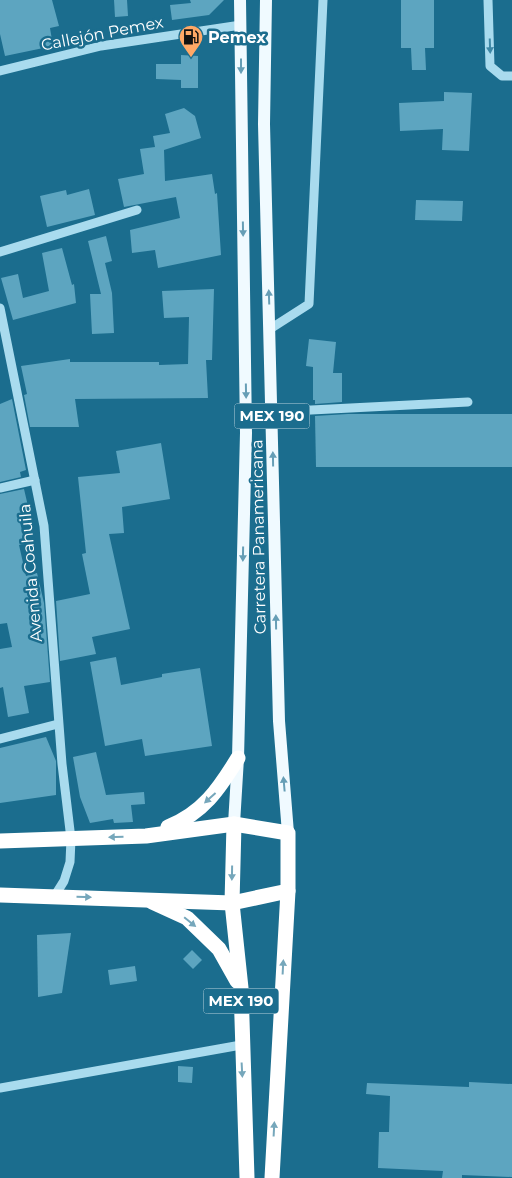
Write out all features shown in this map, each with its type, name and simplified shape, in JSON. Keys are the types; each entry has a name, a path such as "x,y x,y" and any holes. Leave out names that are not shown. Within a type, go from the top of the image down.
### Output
{"highway":[{"path":"146,836 185,820 216,794 238,758"},
{"path":"0,841 146,836 234,824 288,833"},
{"name":"MEX 190","path":"234,824 232,903 241,988 241,1045 247,1178"},
{"name":"MEX 190","path":"272,1178 288,891 288,833"},
{"path":"0,895 232,903 288,891"},
{"path":"147,899 187,918 219,949 241,988"}],"main road":[{"name":"Carretera Panamericana","path":"234,824 238,758 246,433 240,0"},
{"name":"Carretera Panamericana","path":"266,0 264,124 279,721 288,833"}],"street":[{"path":"270,329 308,304 323,0"},
{"path":"488,0 490,66 502,76 512,76"},
{"name":"Callejón Pemex","path":"0,71 101,46 241,25"},
{"path":"0,252 136,210"},
{"name":"Avenida Coahuila","path":"0,308 44,526 58,724 71,839 70,862 64,881 54,896"},
{"path":"272,412 468,402"},
{"path":"0,488 35,480"},
{"path":"0,739 58,724"},
{"path":"0,1088 241,1045"}],"building":[{"path":"0,0 52,0 59,26 50,28 53,46 5,56 0,34"},
{"path":"114,0 127,0 128,16 115,17"},
{"path":"190,0 224,0 209,15 172,20 170,5 191,3"},
{"path":"401,0 434,0 434,48 425,48 426,70 412,70 411,48 401,48"},
{"path":"181,55 198,56 198,88 181,88 181,80 156,79 156,64 181,64"},
{"path":"444,92 472,93 469,151 442,150 443,129 400,131 399,103 444,101"},
{"path":"184,108 195,116 201,138 164,150 165,181 212,174 215,194 217,193 221,255 158,268 155,250 132,253 130,230 180,218 176,197 124,207 118,179 144,174 140,149 155,147 153,136 170,133 165,114"},
{"path":"89,189 95,215 47,227 40,196 66,190 67,195"},
{"path":"416,200 463,201 462,221 415,220"},
{"path":"106,236 112,261 105,263 112,293 114,333 92,334 90,294 101,294 88,241"},
{"path":"62,248 72,285 74,284 76,303 13,320 1,278 18,274 23,298 49,291 42,253"},
{"path":"214,289 212,360 206,360 208,398 75,399 79,427 30,427 24,395 27,394 21,366 70,359 70,362 159,362 159,365 188,364 189,317 164,318 162,291"},
{"path":"309,339 336,342 333,373 342,373 342,402 315,404 315,400 313,400 313,367 306,366"},
{"path":"12,399 26,470 20,472 21,477 0,482 0,404"},
{"path":"348,414 512,414 512,467 316,467 315,416"},
{"path":"161,443 170,499 122,507 124,533 109,534 130,629 92,637 96,654 60,661 56,601 90,594 82,554 86,553 78,477 120,473 116,451"},
{"path":"24,489 31,519 20,522 25,544 19,545 26,576 37,573 44,603 50,682 24,686 29,713 8,717 3,687 0,688 0,649 12,647 7,623 0,624 0,494"},
{"path":"116,657 121,685 162,677 162,674 200,668 212,746 145,756 142,739 105,746 90,662"},
{"path":"46,737 56,761 56,795 0,803 0,748"},
{"path":"96,752 106,795 144,792 145,804 131,805 133,822 114,823 113,819 90,823 80,797 73,757"},
{"path":"71,933 62,993 38,997 37,935"},
{"path":"192,950 202,960 193,969 183,959"},
{"path":"135,966 137,981 110,985 108,970"},
{"path":"178,1066 193,1067 192,1083 178,1082"},
{"path":"469,1082 512,1084 512,1177 462,1175 462,1178 442,1178 443,1171 378,1168 379,1132 389,1132 390,1096 366,1094 367,1083 469,1087"}],"place":[{"name":"Pemex","path":"191,58"}]}
